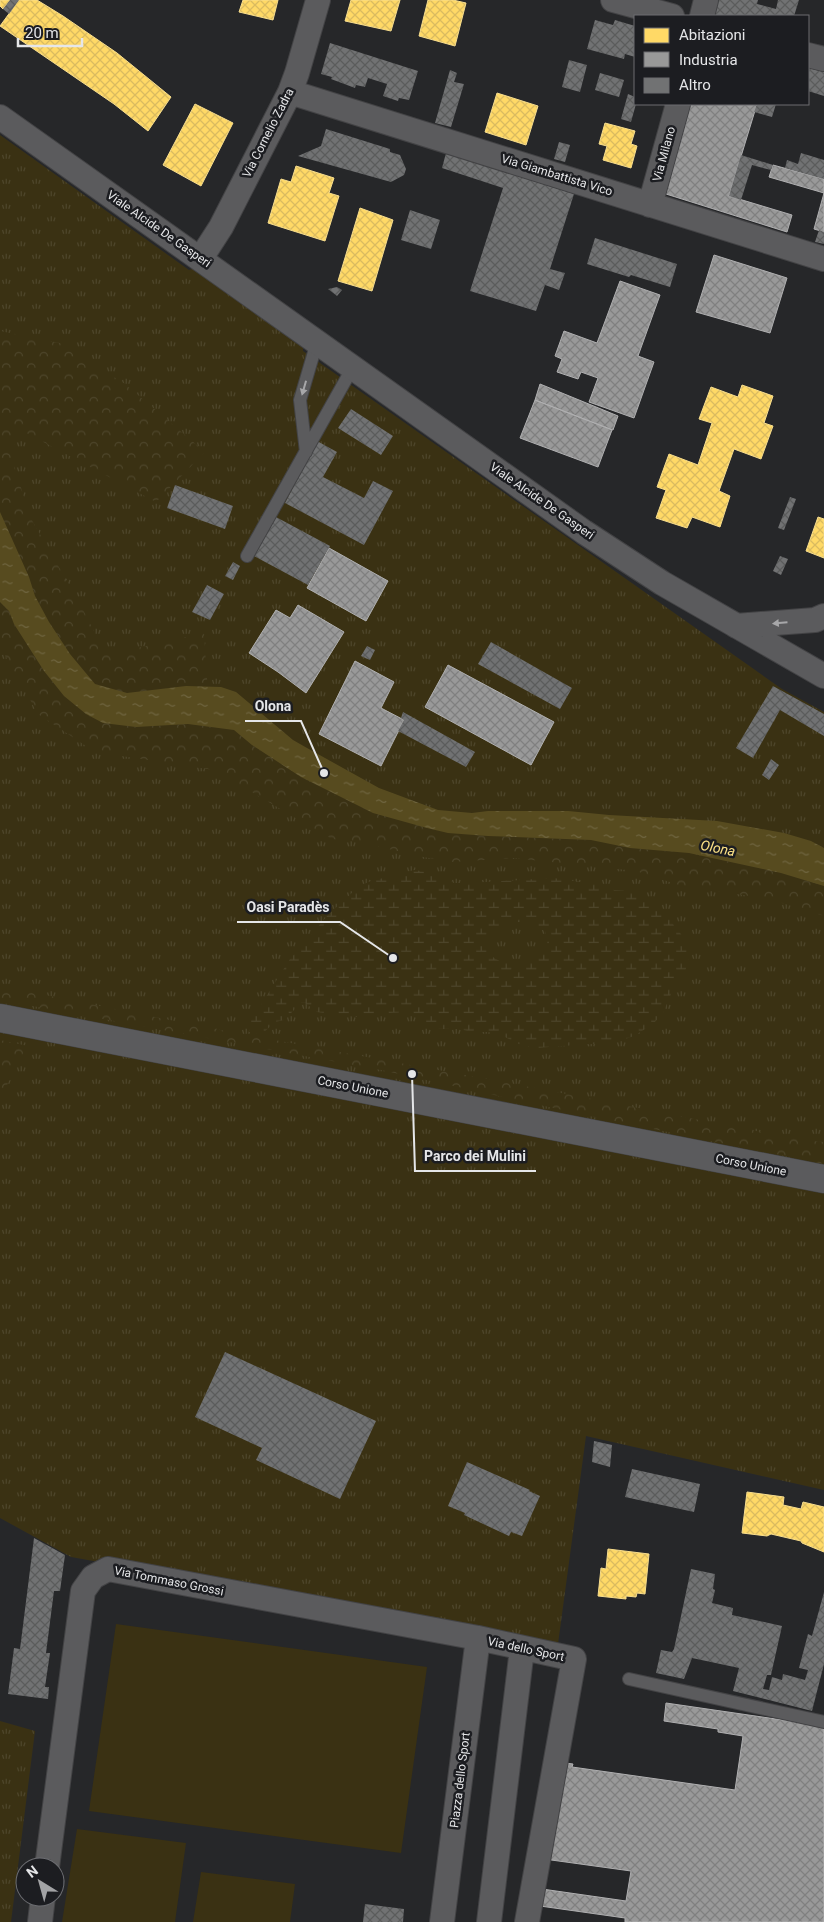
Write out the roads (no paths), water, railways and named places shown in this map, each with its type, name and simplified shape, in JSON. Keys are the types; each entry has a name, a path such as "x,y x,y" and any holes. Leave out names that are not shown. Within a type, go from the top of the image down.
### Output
{"street":[{"name":"Via Cornelio Zadra","path":"201,258 220,227 290,92 318,0"},
{"path":"613,0 668,15"},
{"path":"702,15 706,0"},
{"path":"809,54 824,59"},
{"name":"Via Giambattista Vico","path":"290,92 824,259"},
{"name":"Via Milano","path":"650,204 678,105"},
{"name":"Viale Alcide De Gasperi","path":"0,117 584,532 662,583 824,676"},
{"path":"736,626 815,620 824,616"},
{"name":"Corso Unione","path":"0,1018 824,1179"},
{"name":"Via Tommaso Grossi","path":"48,1857 83,1591 93,1577 108,1570 478,1638"},
{"name":"Via dello Sport","path":"478,1638 574,1659 527,1922"},
{"name":"Piazza dello Sport","path":"442,1922 478,1638"},
{"path":"489,1922 522,1649"},
{"path":"40,1922 42,1907"}],"lane":[{"path":"306,452 300,400 317,342"},
{"path":"247,556 353,367"},
{"path":"629,1679 824,1722"}],"water":[{"path":"0,512 29,577 35,596 49,622 70,654 95,684 127,693 186,686 221,687 236,692 293,740 379,788 438,810 472,813 488,811 568,811 717,821 784,833 811,841 824,848 824,886 781,873 689,853 630,848 591,840 448,833 373,813 301,777 252,745 234,730 188,724 136,727 103,723 86,714 64,696 44,671 14,624 9,611 0,602"}],"place":[{"name":"Olona","path":"324,773"},
{"name":"Oasi Paradès","path":"393,958"},
{"name":"Parco dei Mulini","path":"412,1074"}]}
